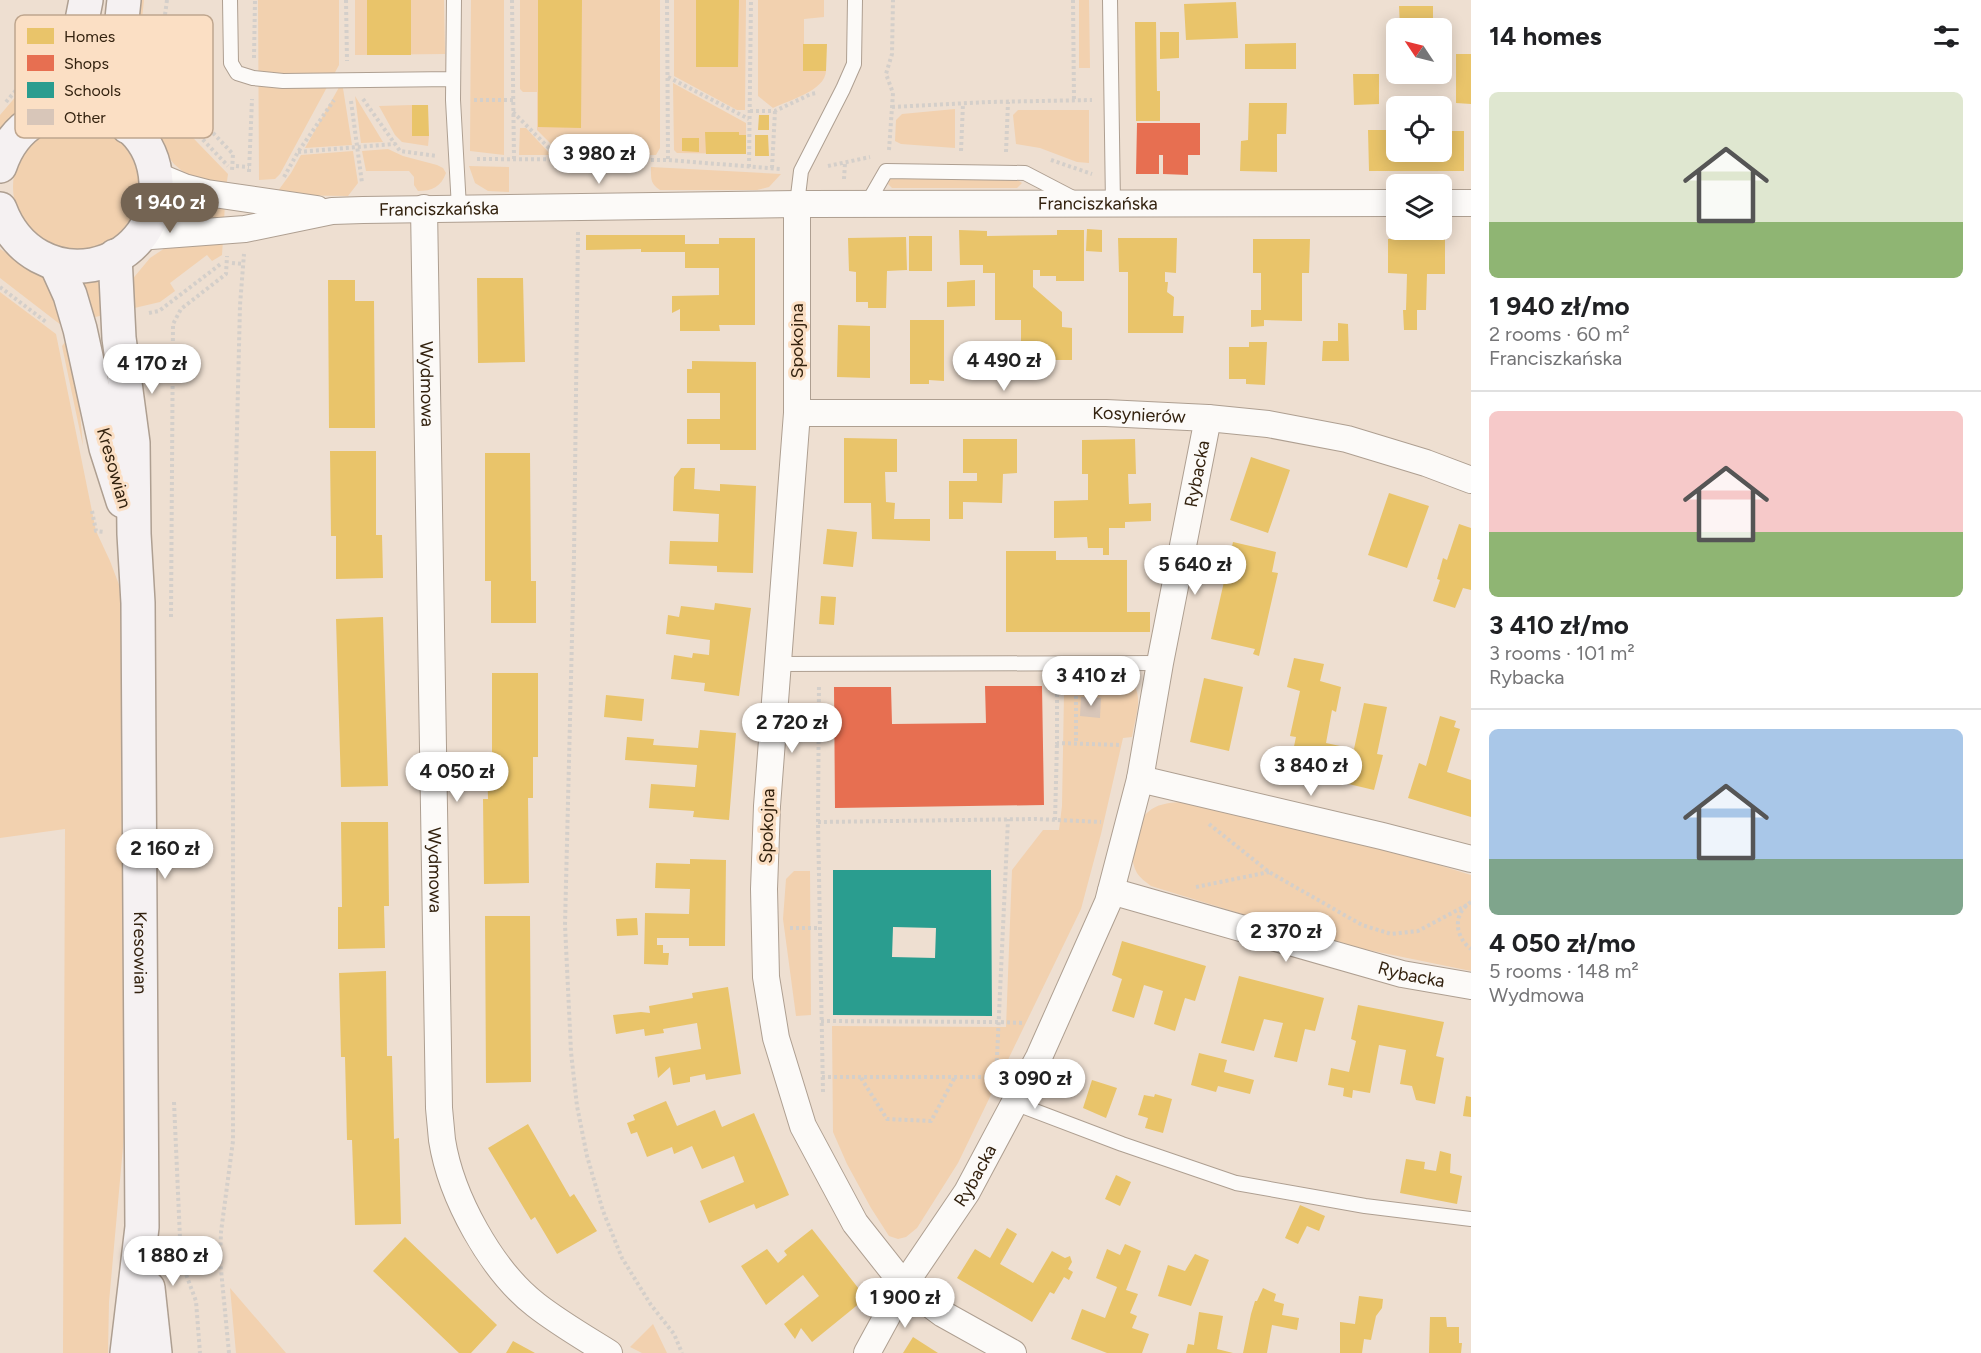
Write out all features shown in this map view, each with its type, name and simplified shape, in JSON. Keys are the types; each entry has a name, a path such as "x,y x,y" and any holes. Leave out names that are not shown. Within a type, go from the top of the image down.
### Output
{"main road":[{"path":"83,15 86,0"},
{"path":"122,15 124,0"},
{"path":"0,166 6,151 15,138"},
{"path":"0,209 8,227 7,236 34,254 56,264 70,267 90,266 127,247 152,211 156,190 155,176 148,152 139,138"},
{"name":"Kresowian","path":"127,247 119,338 133,443 134,534 139,624 142,1227 155,1353"},
{"name":"Kresowian","path":"56,264 70,295 80,329 106,448 134,534"},
{"name":"Kresowian","path":"127,1353 142,1227"}],"street":[{"name":"Franciszkańska","path":"155,176 184,187 332,211 797,204 1386,203"},
{"path":"1452,203 1471,203"},
{"name":"Spokojna","path":"797,204 797,413 767,806 764,889 766,977 776,1038 803,1126 855,1223 904,1285 943,1314 1013,1353"},
{"name":"Wydmowa","path":"424,208 439,1108 442,1142 471,1225 504,1273 534,1304 609,1353"},
{"name":"Franciszkańska","path":"127,247 236,238 268,225 332,211"},
{"name":"Kosynierów","path":"797,413 1106,413 1208,418 1268,424 1347,439 1426,463 1471,480"},
{"name":"Rybacka","path":"867,1353 904,1285 967,1191 1005,1095 1039,1057 1108,902 1140,779 1160,663 1208,418"},
{"path":"1140,779 1471,859"},
{"name":"Rybacka","path":"1111,891 1402,974 1471,986"}],"lane":[{"path":"230,0 231,63 237,73 253,78 284,81 453,79"},
{"path":"454,0 453,79 459,208"},
{"path":"797,204 801,171 854,64 855,0"},
{"path":"1110,0 1113,204"},
{"path":"777,664 1160,663"},
{"path":"1005,1095 1122,1144 1236,1183 1365,1206 1471,1219"}],"path":[{"path":"165,15 167,0"},
{"path":"346,0 348,80 363,188"},
{"path":"512,0 514,159"},
{"path":"667,0 668,160"},
{"path":"749,167 751,0"},
{"path":"885,154 889,154 893,93 886,74 892,54 893,0"},
{"path":"1073,0 1074,100"},
{"path":"668,77 750,120"},
{"path":"348,80 400,151 458,159 668,160 801,171 875,156"},
{"path":"279,185 298,152 348,80"},
{"path":"750,111 776,111 811,94 843,89"},
{"path":"0,109 15,91"},
{"path":"892,107 1112,99"},
{"path":"1006,155 1008,102"},
{"path":"963,104 960,155 971,155"},
{"path":"772,168 776,111"},
{"path":"513,112 560,160"},
{"path":"213,133 233,154 230,196"},
{"path":"201,138 228,166"},
{"path":"298,152 396,144"},
{"path":"999,155 1014,155"},
{"path":"1043,157 1085,173 1113,178"},
{"path":"236,166 249,167"},
{"path":"578,208 574,544 565,925 571,1052 577,1106 587,1156 603,1211 622,1258 651,1305 674,1335 682,1353"},
{"path":"229,1353 220,1259 221,1232 233,1141 233,595 243,264 236,238"},
{"path":"171,624 173,324 181,309 226,274 236,238"},
{"path":"138,316 159,311 222,263"},
{"path":"232,263 243,264"},
{"path":"0,287 53,328"},
{"path":"1055,820 1057,663"},
{"path":"1076,664 1076,744"},
{"path":"1056,743 1125,745"},
{"path":"1005,1095 996,1077 1008,819"},
{"path":"823,1100 818,822 1008,819 1109,823"},
{"path":"1206,822 1269,872 1362,925 1391,934 1418,932 1469,904"},
{"path":"1191,887 1269,872"},
{"path":"1469,904 1460,915 1457,928 1464,944 1471,949"},
{"path":"821,1021 1032,1024"},
{"path":"822,1077 996,1077"},
{"path":"861,1077 887,1119 931,1121 956,1077"},
{"path":"174,1096 181,1261 196,1301 200,1353"}],"shaded area":[{"path":"136,0 144,0 142,15 135,15"},
{"path":"258,0 339,0 339,65 280,174 275,179 259,180"},
{"path":"355,0 444,0 445,54 355,55"},
{"path":"471,0 504,0 504,155 470,151"},
{"path":"520,0 660,0 660,148 656,155 563,156 537,130 537,92 523,92 520,89"},
{"path":"674,0 746,0 745,110 737,110 674,76"},
{"path":"758,0 824,0 824,17 804,19 804,71 826,71 824,78 813,89 773,108 758,96"},
{"path":"1079,0 1089,0 1090,68 1079,68"},
{"path":"342,82 352,145 305,148"},
{"path":"673,83 746,123 746,154 677,153 674,150"},
{"path":"355,96 383,142 361,143"},
{"path":"15,98 15,114 0,130 0,115"},
{"path":"412,105 412,135 429,136 428,146 402,142 395,135 379,106"},
{"path":"955,109 955,148 901,144 895,141 896,120 902,114"},
{"path":"1018,110 1089,110 1089,163 1077,162 1040,148 1016,144 1013,115"},
{"path":"520,128 526,128 551,155 519,155"},
{"path":"38,138 114,138 128,152 138,175 138,199 128,222 111,239 88,249 64,249 41,239 24,222 14,199 14,175 18,163 24,152"},
{"path":"153,138 193,138 228,174 226,188 188,176 174,164"},
{"path":"388,149 443,168 446,173 444,178 435,187 418,191 414,185 414,177 409,171 366,171 362,151"},
{"path":"353,151 358,183 348,196 275,195 301,155"},
{"path":"469,166 509,167 509,192 488,191 475,183"},
{"path":"651,167 781,174 769,187 757,190 660,190 651,178"},
{"path":"890,179 1016,179 1022,183 1017,188 892,188 888,184"},
{"path":"171,195 225,203 224,221 163,227"},
{"path":"223,239 222,255 212,261 207,255 170,283 175,291 160,302 126,310 130,282 150,258 165,248 180,244"},
{"path":"0,249 38,272 49,283 69,324 61,325 0,278"},
{"path":"101,279 108,314 87,319 80,286 83,282"},
{"path":"0,292 56,334 96,531 124,598 125,1125 109,1302 108,1353 63,1353 65,829 0,838"},
{"path":"73,339 83,446 62,346 66,341"},
{"path":"1121,674 1135,686 1137,710 1132,737 1123,738 1081,909 958,1163 917,1228 906,1237 898,1239 889,1236 847,1164 833,1132 832,1026 1006,1027 1012,870 1043,830 1059,830 1062,806 1064,694 1070,685 1098,687"},
{"path":"1179,802 1403,854 1471,875 1471,971 1339,944 1151,886 1138,875 1134,866 1132,849 1135,832 1143,817 1151,809 1163,804"},
{"path":"794,871 810,871 811,1015 796,1016 783,919 786,879"},
{"path":"230,1288 286,1353 236,1353"},
{"path":"653,1324 667,1353 642,1353 630,1347"}],"building: Homes":[{"path":"367,0 411,0 411,55 367,55"},
{"path":"538,0 582,0 581,128 538,127"},
{"path":"696,0 739,0 738,67 696,67"},
{"path":"1236,2 1238,38 1186,40 1184,4"},
{"path":"1399,6 1433,6 1433,18 1400,18"},
{"path":"1135,22 1156,22 1160,121 1136,121"},
{"path":"1160,32 1179,32 1179,58 1160,59"},
{"path":"1296,43 1296,69 1245,69 1245,44"},
{"path":"803,44 827,44 826,71 803,71"},
{"path":"1456,54 1471,54 1471,104 1456,103"},
{"path":"1353,74 1379,74 1379,104 1354,105"},
{"path":"1249,103 1287,103 1286,134 1277,134 1277,172 1240,171 1241,141 1248,140"},
{"path":"412,105 428,105 429,136 412,136"},
{"path":"759,115 769,115 769,130 758,130"},
{"path":"1368,130 1386,130 1386,162 1452,162 1452,131 1464,131 1464,171 1369,171"},
{"path":"705,132 739,132 739,135 746,135 746,154 706,154"},
{"path":"755,135 768,135 769,156 755,156"},
{"path":"682,138 699,138 699,152 682,151"},
{"path":"1087,229 1102,230 1102,252 1086,251"},
{"path":"959,230 987,231 987,236 1057,235 1057,230 1084,230 1084,281 1056,281 1056,276 1040,276 1040,270 1033,270 1033,287 1062,312 1062,327 1072,328 1072,360 1051,360 1051,352 1021,352 1021,320 995,320 995,273 983,273 983,265 960,265"},
{"path":"586,235 685,235 685,244 719,244 719,238 755,238 755,325 719,325 720,331 680,331 680,309 672,313 672,296 719,295 719,268 685,268 685,252 641,252 641,249 586,250"},
{"path":"909,236 932,236 932,271 909,271"},
{"path":"906,237 907,270 887,271 886,308 868,308 868,302 856,302 856,272 849,271 848,238"},
{"path":"1118,238 1177,238 1176,273 1165,272 1165,282 1168,282 1167,292 1174,297 1173,316 1184,316 1183,333 1128,333 1128,272 1119,272"},
{"path":"1253,239 1310,239 1309,273 1302,273 1302,321 1264,320 1264,326 1251,327 1251,310 1261,310 1261,273 1253,273"},
{"path":"1388,240 1445,240 1445,274 1427,274 1426,310 1417,310 1417,330 1404,330 1403,310 1406,310 1407,274 1388,273"},
{"path":"477,278 523,278 525,362 478,363"},
{"path":"328,280 355,280 355,301 374,301 375,428 329,428"},
{"path":"975,280 975,306 947,307 947,282"},
{"path":"910,320 944,320 944,381 929,380 929,384 910,384"},
{"path":"1338,323 1348,324 1349,361 1322,361 1323,341 1338,341"},
{"path":"838,325 870,326 870,378 837,377"},
{"path":"1249,342 1267,342 1265,385 1246,384 1246,379 1229,379 1229,347 1249,347"},
{"path":"692,361 756,362 756,450 720,450 720,444 687,444 687,419 720,419 720,393 687,393 687,369 692,369"},
{"path":"844,438 897,439 897,472 885,472 886,502 895,503 894,519 930,519 930,541 872,539 871,503 844,503"},
{"path":"963,439 1017,439 1017,473 1003,474 1002,503 963,502 963,519 949,519 949,481 977,481 977,473 963,473"},
{"path":"1135,439 1136,474 1128,474 1129,504 1151,503 1151,521 1125,522 1125,528 1109,528 1109,555 1103,555 1103,548 1088,548 1087,537 1054,538 1054,501 1088,500 1088,474 1082,474 1082,440"},
{"path":"330,451 376,451 376,535 382,535 383,578 336,579 336,536 331,536"},
{"path":"485,453 530,453 531,581 536,581 536,623 491,623 491,581 485,581"},
{"path":"1251,457 1290,470 1268,533 1230,520"},
{"path":"681,468 695,468 694,489 720,491 720,484 756,486 753,573 717,572 717,566 669,564 670,541 718,542 719,514 673,511 674,477"},
{"path":"1389,493 1429,506 1407,568 1368,555"},
{"path":"1459,524 1471,528 1471,590 1463,588 1455,608 1433,601 1440,580 1437,579 1443,558 1447,560"},
{"path":"827,529 857,532 853,567 823,564"},
{"path":"1233,542 1276,552 1272,572 1278,573 1259,656 1253,654 1255,649 1211,639"},
{"path":"1006,551 1056,551 1056,560 1127,560 1127,612 1150,612 1150,632 1006,632"},
{"path":"821,596 836,597 834,625 819,624"},
{"path":"715,603 751,608 739,696 704,691 705,683 671,679 674,655 692,658 693,653 709,655 710,640 666,634 668,615 679,617 681,606 714,610"},
{"path":"383,617 388,786 341,787 336,619"},
{"path":"1294,658 1324,664 1320,681 1341,687 1336,712 1332,710 1326,743 1354,749 1364,703 1387,707 1377,754 1383,755 1374,790 1289,770 1296,737 1290,736 1300,691 1287,687"},
{"path":"492,673 538,673 538,757 533,757 533,798 528,798 529,883 484,884 483,799 488,799 487,758 492,757"},
{"path":"1204,678 1243,687 1229,751 1190,742"},
{"path":"606,695 644,699 642,721 604,717"},
{"path":"1440,716 1456,721 1454,727 1460,729 1447,772 1471,780 1471,817 1408,798 1419,763 1426,766"},
{"path":"700,730 736,733 729,820 693,817 694,811 649,808 651,784 695,787 697,765 625,760 627,737 654,739 653,745 698,748"},
{"path":"341,822 388,822 389,906 384,906 385,948 338,949 338,907 342,907"},
{"path":"690,859 726,860 725,946 689,946 689,938 657,938 657,945 663,945 663,953 669,953 668,965 644,964 645,913 689,914 690,889 655,888 656,863 690,864"},
{"path":"485,916 530,916 531,1082 486,1083"},
{"path":"637,918 638,935 617,936 616,919"},
{"path":"1122,941 1206,966 1195,1001 1185,998 1175,1031 1154,1024 1163,991 1144,985 1134,1018 1112,1011 1122,979 1112,975"},
{"path":"386,971 387,1056 392,1056 394,1139 399,1138 401,1224 355,1225 352,1140 347,1140 345,1057 341,1057 339,973"},
{"path":"1239,976 1324,998 1315,1031 1305,1029 1297,1062 1274,1057 1283,1023 1264,1019 1254,1051 1221,1043"},
{"path":"728,987 741,1074 706,1080 705,1074 690,1077 690,1082 673,1085 670,1067 658,1078 655,1057 701,1049 697,1023 663,1029 664,1033 645,1036 644,1029 616,1034 613,1015 650,1013 649,1006 693,998 692,993"},
{"path":"1358,1005 1444,1022 1436,1056 1444,1058 1435,1104 1416,1100 1412,1086 1400,1084 1406,1050 1379,1045 1370,1093 1353,1090 1352,1098 1343,1096 1344,1088 1328,1085 1331,1068 1349,1072 1356,1041 1351,1039"},
{"path":"1199,1053 1227,1060 1224,1072 1254,1080 1250,1094 1218,1086 1216,1092 1191,1085"},
{"path":"1092,1080 1117,1088 1106,1118 1083,1108"},
{"path":"1155,1094 1172,1099 1163,1133 1145,1128 1148,1118 1138,1115 1144,1095 1154,1097"},
{"path":"1466,1096 1471,1097 1471,1117 1463,1116"},
{"path":"666,1101 677,1126 715,1110 722,1127 754,1113 789,1195 756,1209 754,1204 709,1223 700,1201 744,1182 734,1156 702,1169 692,1146 674,1154 672,1147 647,1157 637,1132 631,1134 627,1123 635,1120 633,1115"},
{"path":"528,1124 570,1197 574,1194 597,1231 557,1254 535,1217 531,1220 488,1148"},
{"path":"1440,1151 1451,1154 1450,1173 1462,1176 1457,1204 1400,1193 1406,1159 1425,1162 1424,1169 1436,1171"},
{"path":"1116,1175 1131,1182 1120,1206 1105,1199"},
{"path":"1300,1205 1325,1216 1319,1231 1307,1226 1298,1244 1285,1238"},
{"path":"1007,1228 1017,1234 1000,1264 1033,1283 1052,1251 1065,1258 1070,1256 1072,1262 1068,1269 1073,1272 1069,1280 1064,1277 1054,1294 1050,1292 1032,1322 957,1278 975,1249 990,1258"},
{"path":"812,1229 866,1298 812,1342 801,1328 795,1339 784,1324 819,1296 803,1275 766,1305 741,1266 767,1249 778,1263 787,1255 784,1251"},
{"path":"405,1237 497,1325 471,1353 459,1353 373,1271"},
{"path":"1125,1244 1141,1251 1126,1290 1138,1294 1130,1313 1137,1316 1132,1328 1149,1334 1142,1353 1107,1353 1071,1339 1082,1309 1105,1318 1117,1287 1096,1278 1107,1249 1120,1255"},
{"path":"1195,1254 1209,1260 1191,1306 1158,1296 1168,1265 1185,1271"},
{"path":"1263,1288 1276,1294 1274,1301 1284,1304 1282,1315 1299,1318 1297,1330 1272,1325 1267,1353 1243,1353 1255,1301"},
{"path":"1359,1296 1383,1299 1382,1308 1376,1316 1371,1340 1364,1339 1362,1353 1340,1353 1340,1322 1355,1324"},
{"path":"1199,1312 1223,1316 1217,1349 1233,1353 1186,1353 1188,1344 1194,1345"},
{"path":"1430,1317 1446,1317 1447,1327 1459,1327 1461,1353 1429,1353"},
{"path":"913,1337 938,1353 903,1353"},
{"path":"513,1341 535,1353 506,1353"}],"building: Shops":[{"path":"1137,123 1200,123 1200,155 1188,155 1188,175 1163,174 1163,155 1159,155 1159,174 1136,174"},
{"path":"985,686 1042,686 1044,805 835,808 834,687 891,687 892,724 986,723"}],"building: Schools":[{"path":"833,870 991,870 992,1016 833,1015","holes":["893,927 936,928 935,958 892,957"]}],"building: Other":[{"path":"1081,697 1101,698 1100,718 1080,716"}]}
